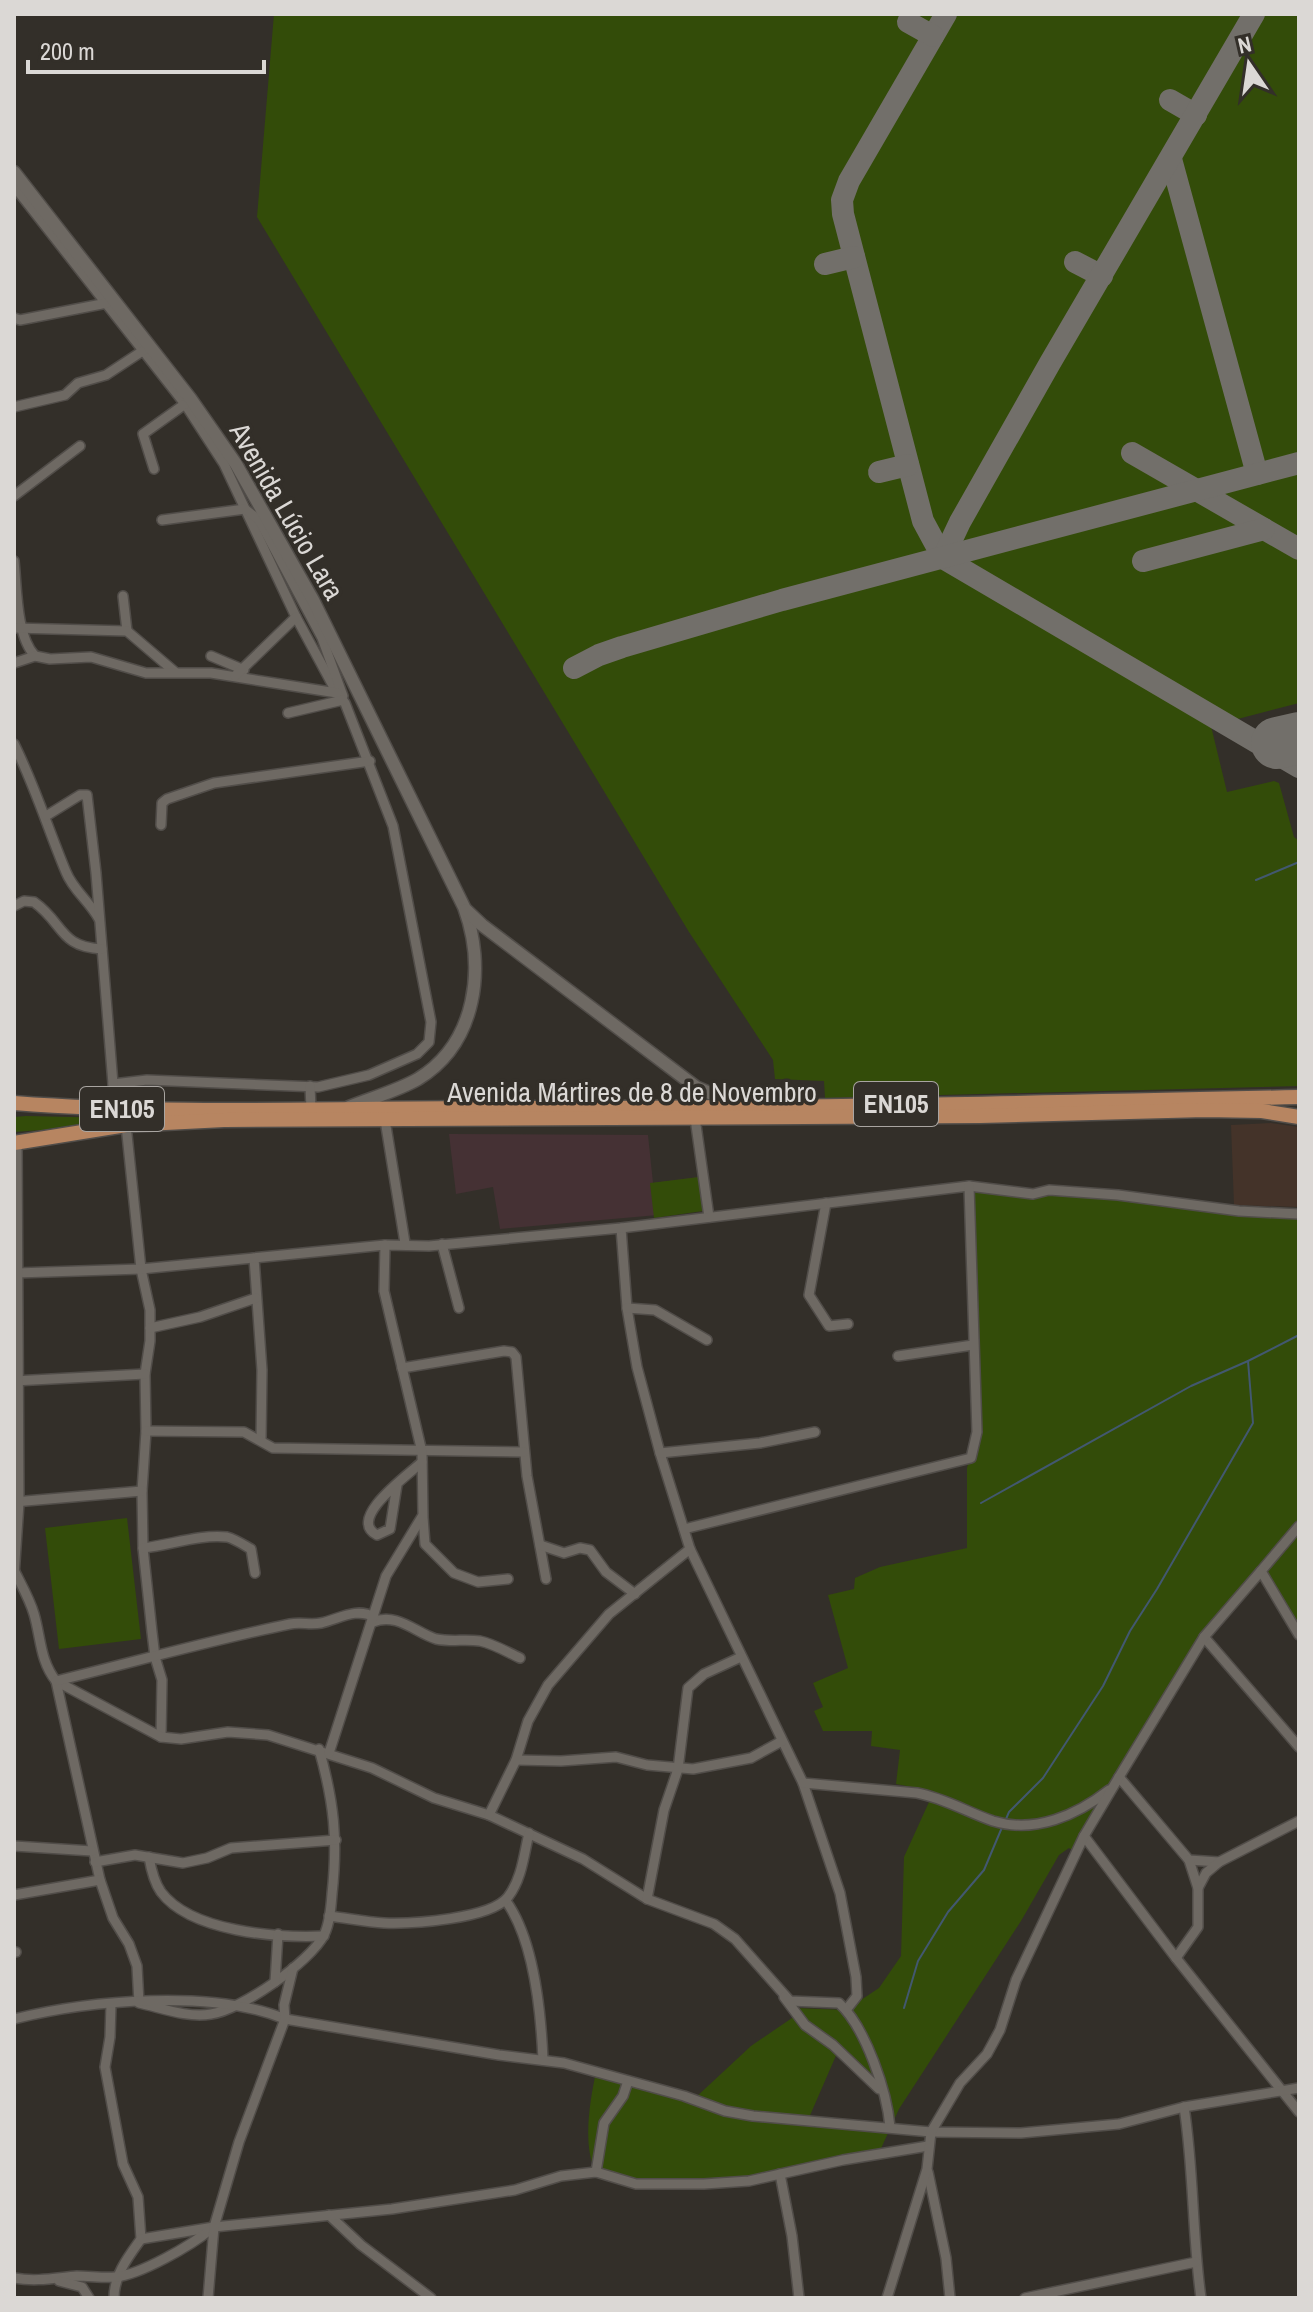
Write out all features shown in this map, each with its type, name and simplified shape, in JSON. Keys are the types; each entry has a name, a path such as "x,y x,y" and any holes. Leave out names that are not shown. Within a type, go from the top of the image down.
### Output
{"main road":[{"name":"Avenida Lúcio Lara","path":"14,172 190,398 236,464 313,600 464,907 473,932 476,976 468,1016 451,1048 417,1079 344,1109"},
{"name":"Avenida Lúcio Lara","path":"464,907 482,925 696,1087 735,1102 790,1105"},
{"name":"Avenida Mártires de 8 de Novembro","path":"17,1105 115,1109 344,1109 1299,1097"},
{"name":"Avenida Mártires de 8 de Novembro","path":"19,1141 126,1125 224,1120 980,1116 1205,1110 1262,1111 1299,1117"}],"street":[{"path":"14,186 185,404 225,467 296,617 342,698"},
{"path":"14,318 20,320 107,303"},
{"path":"14,407 65,395 78,383 106,375 144,350"},
{"path":"154,469 143,434 185,404"},
{"path":"14,496 80,446"},
{"path":"113,1084 147,1080 318,1087 352,1080 400,1062 425,1048 431,1033 393,826 370,761 342,698 322,638 259,520 245,509 162,520"},
{"path":"14,564 18,628 27,648 35,656"},
{"path":"123,596 127,631"},
{"path":"14,676 15,662 35,656 50,659 91,657 146,673 238,673 296,617"},
{"path":"18,628 127,631 175,673"},
{"path":"211,656 238,673 255,679 342,698"},
{"path":"288,713 342,698"},
{"path":"14,744 31,778 67,874 91,904 100,922"},
{"path":"161,825 162,803 208,785 370,761"},
{"path":"46,816 80,795 87,795 115,1109"},
{"path":"14,906 24,901 34,902 72,942 85,948 102,949"},
{"path":"310,1086 311,1109"},
{"path":"695,1118 709,1217"},
{"path":"385,1120 405,1243"},
{"path":"126,1125 141,1269 150,1310 145,1374 143,1548 155,1657 162,1680 161,1737"},
{"path":"19,1141 15,1574 33,1611 41,1654 56,1681 161,1737 181,1739 244,1732 268,1735 324,1751 372,1768 434,1798 489,1815 583,1859 647,1899 697,1916 735,1939 805,2025 833,2045 882,2092"},
{"path":"16,1273 141,1269 405,1243 442,1244 621,1228 969,1186 1033,1194 1049,1190 1118,1195 1239,1211 1299,1214"},
{"path":"684,1529 971,1458 977,1432 969,1186"},
{"path":"826,1203 809,1295 829,1326 848,1324"},
{"path":"621,1228 627,1308 637,1367 690,1549 803,1783 840,1893 857,1996 846,2010"},
{"path":"442,1244 459,1308"},
{"path":"385,1245 384,1291 422,1457 425,1544 454,1573 478,1582 508,1579"},
{"path":"254,1258 262,1370 261,1440"},
{"path":"150,1328 200,1317 256,1298"},
{"path":"627,1308 655,1310 707,1340"},
{"path":"898,1356 973,1345"},
{"path":"402,1368 512,1352 518,1364 524,1452 546,1579"},
{"path":"16,1381 145,1374"},
{"path":"146,1431 244,1432 273,1448 422,1457 524,1452"},
{"path":"660,1453 760,1443 815,1432"},
{"path":"397,1485 390,1529 377,1535 370,1531 367,1517 370,1511 422,1457"},
{"path":"16,1502 142,1491"},
{"path":"236,2004 275,1982 324,1936 329,1916 336,1840 324,1751 374,1620 386,1576 423,1515"},
{"path":"950,2298 946,2258 927,2169 931,2132 960,2083 987,2054 1000,2030 1016,1980 1084,1836 1204,1637 1299,1526"},
{"path":"143,1548 228,1537 251,1549 255,1573"},
{"path":"540,1545 564,1553 580,1548 590,1550 606,1572 635,1594"},
{"path":"489,1815 516,1760 528,1721 548,1685 609,1614 690,1549"},
{"path":"1261,1571 1299,1635"},
{"path":"56,1681 292,1624 320,1623 349,1614 371,1615 374,1620"},
{"path":"374,1620 383,1618 418,1628 440,1640 481,1642 520,1658"},
{"path":"1204,1637 1299,1747"},
{"path":"647,1899 664,1810 678,1769 688,1688 704,1674 741,1657"},
{"path":"56,1681 100,1880 113,1918 129,1944 137,1966 139,2003"},
{"path":"516,1760 616,1757 647,1765 693,1769 751,1758 782,1741"},
{"path":"803,1783 935,1796 997,1822 1015,1824 1060,1819 1086,1808 1117,1781"},
{"path":"1117,1781 1189,1860 1198,1888 1198,1927 1176,1958"},
{"path":"1198,1888 1206,1873 1219,1862 1299,1821"},
{"path":"329,1916 383,1923 474,1915 506,1901 515,1886 529,1833"},
{"path":"1084,1836 1299,2112"},
{"path":"14,1846 94,1856 135,1855 183,1863 243,1847 336,1840"},
{"path":"149,1857 162,1893 182,1911 206,1922 301,1937 324,1936"},
{"path":"1189,1860 1219,1862"},
{"path":"14,1895 100,1880"},
{"path":"506,1901 517,1916 524,1935 537,1997 543,2060"},
{"path":"275,1982 278,1934"},
{"path":"301,1937 315,1946"},
{"path":"208,2298 214,2227 239,2142 285,2019 284,2005 293,1968"},
{"path":"784,1997 790,2001 839,2003 846,2010 862,2036 888,2106 890,2127"},
{"path":"14,2019 41,2012 111,2004 180,2000 236,2004 261,2009 285,2019 564,2063 684,2096 725,2111 931,2132 1021,2133 1119,2124 1184,2107 1299,2088"},
{"path":"111,2004 109,2052 105,2067 123,2164 138,2197 141,2239 127,2257 118,2277 114,2298"},
{"path":"596,2172 604,2123 623,2096 628,2081"},
{"path":"1184,2107 1201,2298"},
{"path":"141,2239 214,2227 392,2209 501,2192 561,2176 596,2172 636,2184 749,2181 843,2160 928,2146"},
{"path":"887,2298 927,2169"},
{"path":"780,2174 792,2236 799,2298"},
{"path":"329,2215 361,2245 431,2298"},
{"path":"55,2280 118,2277 160,2261 214,2227"},
{"path":"1025,2298 1196,2262"},
{"path":"14,2278 55,2280 82,2287 89,2298"}],"shaded area":[{"path":"1271,1123 1299,1127 1299,1207 1234,1205 1231,1125"},
{"path":"449,1134 648,1135 653,1183 699,1177 703,1211 500,1229 493,1187 456,1194"}],"green space":[{"path":"274,14 1299,14 1299,703 1211,726 1227,792 1274,781 1279,783 1294,837 1299,841 1299,1086 825,1098 824,1081 775,1079 773,1060 689,932 257,217"},
{"path":"14,1117 117,1118 14,1132"},
{"path":"699,1177 703,1211 654,1218 650,1183"},
{"path":"969,1186 1049,1190 1299,1214 1299,1635 1261,1572 1204,1637 1077,1853 1069,1848 1059,1855 1021,1921 899,2109 878,2155 749,2181 636,2184 596,2172 588,2136 596,2072 694,2099 751,2046 792,2018 795,2008 846,2010 879,1988 901,1956 904,1857 934,1791 896,1784 900,1750 871,1746 872,1731 823,1731 814,1711 823,1707 813,1683 848,1668 828,1595 854,1589 855,1578 880,1567 967,1548 967,1468 977,1432","holes":["838,2051 882,2092 890,2127 808,2120"]},
{"path":"127,1518 141,1639 59,1649 45,1528"}],"waterway":[{"path":"1256,880 1299,862"},
{"path":"1006,1819 1009,1812 1043,1778 1103,1686 1130,1631 1253,1423 1248,1361 1299,1335"},
{"path":"981,1503 1191,1386 1248,1361"},
{"path":"904,2008 918,1961 948,1912 984,1870 1003,1825"}],"taxiway":[{"path":"946,14 849,181 842,200 843,214 923,521 943,558 1299,767"},
{"path":"943,558 960,522 1050,363 1254,14"},
{"path":"908,22 933,36"},
{"path":"1170,100 1196,115"},
{"path":"1171,159 1257,474"},
{"path":"825,264 854,257"},
{"path":"1075,262 1102,276"},
{"path":"1132,453 1299,549"},
{"path":"574,668 622,647 782,600 1299,463"},
{"path":"879,472 908,465"},
{"path":"1143,561 1264,529"}],"runway":[{"path":"1277,743 1299,738"}]}
